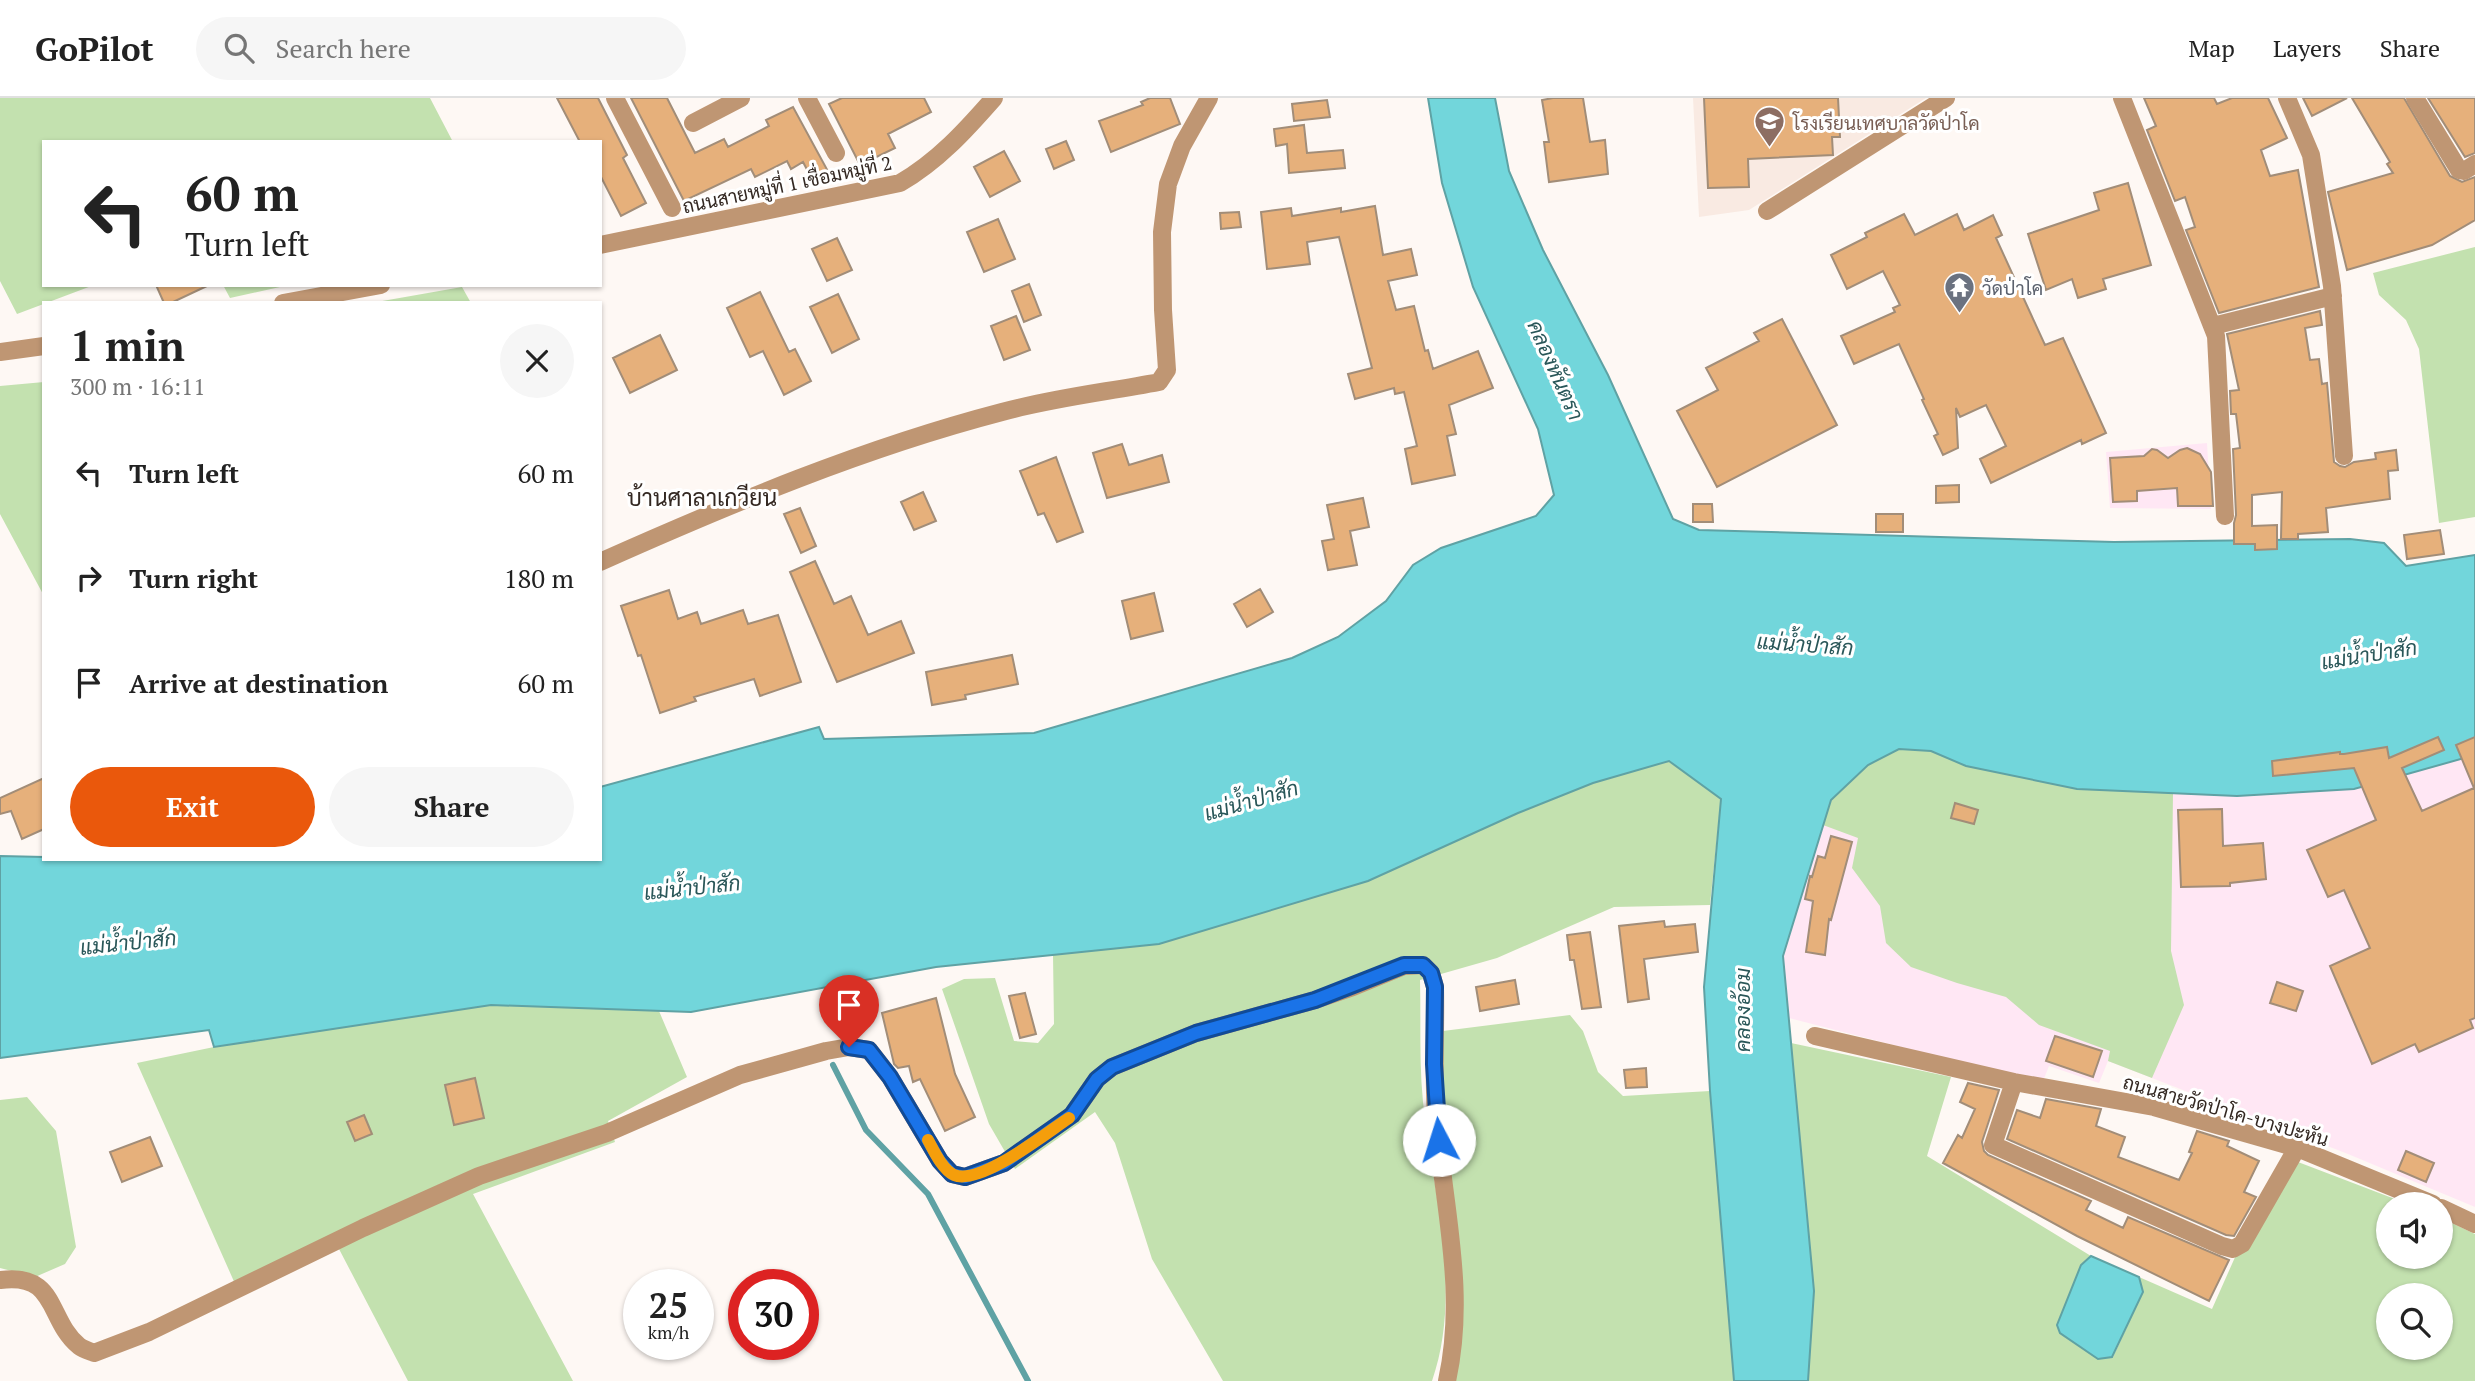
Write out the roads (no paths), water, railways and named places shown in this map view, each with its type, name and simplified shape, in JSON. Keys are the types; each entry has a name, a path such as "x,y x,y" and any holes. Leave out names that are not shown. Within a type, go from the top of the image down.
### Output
{"street":[{"path":"615,98 672,208"},
{"path":"693,123 741,98"},
{"path":"807,98 836,153"},
{"name":"ถนนสายหมู่ที่ 1 เชื่อมหมู่ที่ 2","path":"602,245 900,183 925,168 966,130 994,98"},
{"path":"602,561 761,493 896,445 1003,412 1159,382 1167,370 1161,232 1168,184 1182,146 1209,98"},
{"path":"1767,211 1946,98"},
{"path":"2122,98 2216,336 2225,516"},
{"path":"2287,98 2311,155 2333,296 2344,456"},
{"path":"2415,98 2459,170 2464,171 2475,164"},
{"path":"295,301 370,287"},
{"path":"2213,326 2333,296"},
{"path":"0,352 42,346"},
{"path":"0,1280 16,1278 34,1284 51,1300 65,1329 79,1346 94,1353 149,1332 363,1227 479,1176 607,1133 740,1075 849,1047 869,1050 890,1077 940,1161 952,1174 965,1177 1004,1163 1072,1115 1097,1079 1112,1067 1196,1033 1315,1000 1404,965 1423,965 1431,973 1435,987 1436,1115 1457,1283 1452,1358 1447,1381"},
{"name":"ถนนสายวัดป่าโค-บางปะหัน","path":"1815,1036 2014,1082 2154,1107 2297,1148 2404,1192"},
{"path":"2014,1082 1993,1145 2222,1247 2233,1248 2242,1244 2297,1148"},
{"path":"2453,1214 2475,1224"}],"water":[{"path":"1428,98 1495,98 1509,171 1543,250 1608,375 1673,519 1699,530 2114,542 2350,539 2384,543 2406,566 2475,555 2475,755 2354,789 2237,796 2077,789 1966,766 1931,751 1899,749 1868,765 1831,800 1783,956 1814,1291 1808,1381 1734,1381 1704,987 1721,799 1669,761 1593,783 1518,813 1368,881 1159,944 936,967 691,1012 491,1005 214,1047 209,1030 0,1058 0,856 42,857 42,861 602,861 602,786 819,727 824,739 1034,733 1292,658 1338,637 1386,601 1413,565 1441,548 1536,516 1554,495 1538,429 1473,287 1442,183"},
{"path":"2091,1256 2139,1277 2143,1292 2112,1357 2098,1359 2060,1333 2057,1325 2081,1265"}],"waterway":[{"path":"833,1065 866,1130 928,1194 1028,1381"}],"place":[{"name":"โรงเรียนเทศบาลวัดป่าโค","path":"1770,149"},
{"name":"วัดป่าโค","path":"1959,314"}],"district":[{"name":"บ้านศาลาเกวียน","path":"702,497"}],"water label":[{"name":"คลองหันตรา","path":"1556,370"},
{"name":"แม่น้ำป่าสัก","path":"1805,644"},
{"name":"แม่น้ำป่าสัก","path":"2369,654"},
{"name":"แม่น้ำป่าสัก","path":"1251,800"},
{"name":"แม่น้ำป่าสัก","path":"692,887"},
{"name":"แม่น้ำป่าสัก","path":"128,942"},
{"name":"คลองอ้อม","path":"1742,1010"}]}
